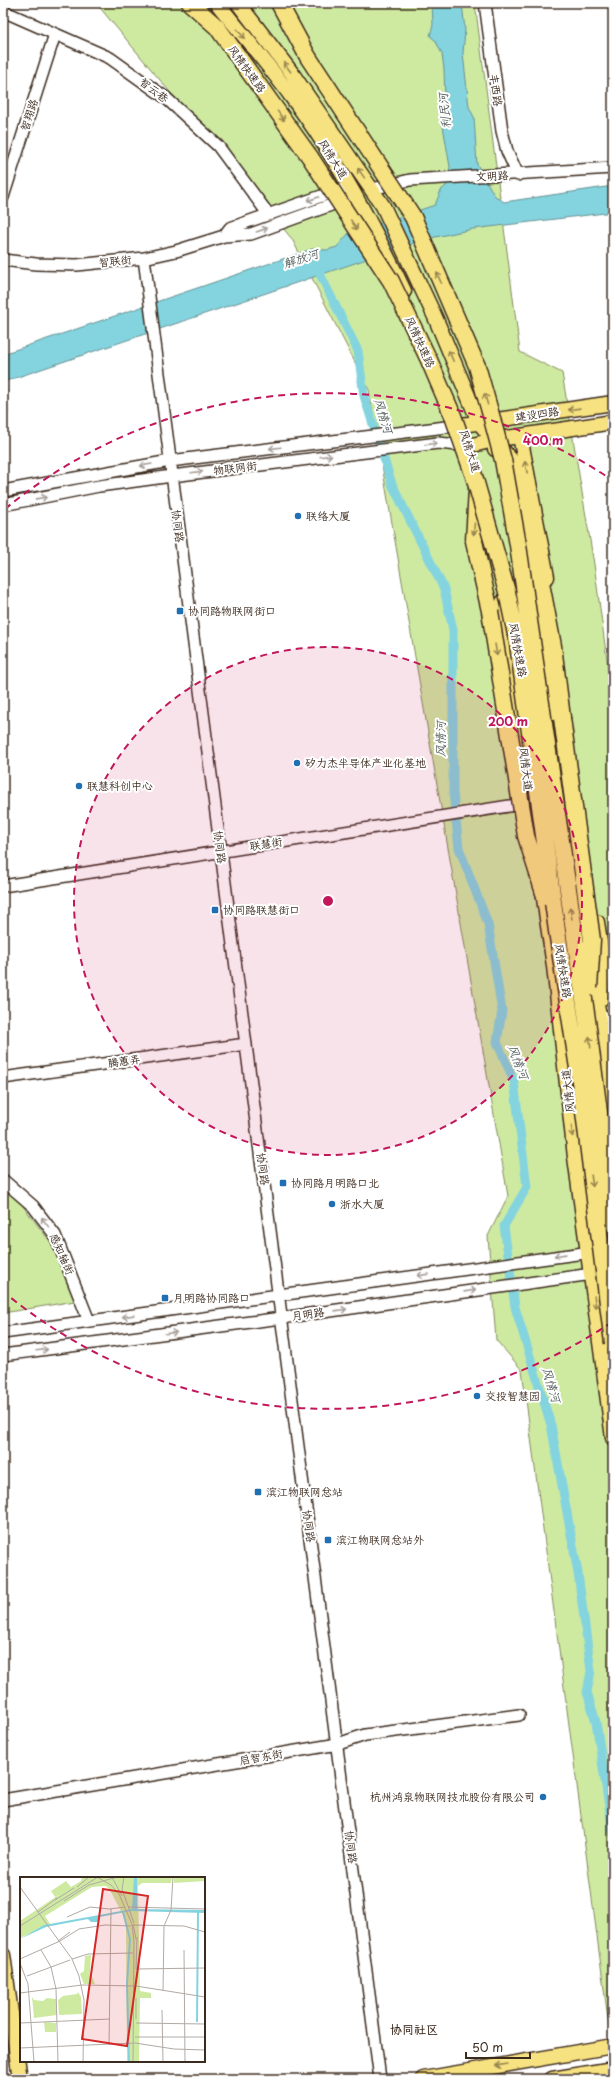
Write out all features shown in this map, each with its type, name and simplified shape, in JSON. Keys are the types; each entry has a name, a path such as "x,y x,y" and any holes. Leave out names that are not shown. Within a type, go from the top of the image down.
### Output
{"highway":[{"name":"风情快速路","path":"190,3 217,28 310,157 391,281 429,360 453,416 474,476 501,570 517,636 557,931 581,1088 613,1343"},
{"name":"风情快速路","path":"279,3 308,57 413,217 477,366 489,408 503,460 518,545 593,1018 613,1219"},
{"path":"493,440 515,466 525,499 552,646 592,940 593,1018"},
{"path":"478,476 474,541 490,611 526,836 557,931"}],"main road":[{"name":"风情大道","path":"217,3 291,96 365,212 391,264 455,405 478,476 495,522 505,624 554,966 575,1157 613,1438"},
{"name":"风情大道","path":"238,3 291,72 383,206 410,262 479,422 493,440 496,458 517,503 527,553 593,1018 613,1141"},
{"name":"建设四路","path":"462,425 613,403"},
{"name":"建设四路","path":"469,446 493,440 613,422"},
{"path":"520,436 543,547 604,967 593,1018"},
{"path":"3,1955 20,2079"},
{"path":"423,2079 611,2046"},
{"path":"552,2079 613,2069"}],"street":[{"name":"丰西路","path":"485,3 502,132 507,150 518,175"},
{"name":"智云巷","path":"3,11 110,58 166,98 218,146 269,214"},
{"name":"智翔路","path":"3,197 55,34"},
{"name":"文明路","path":"372,189 410,180 504,174 518,175 613,168"},
{"name":"智联街","path":"224,236 230,228 269,214 353,191"},
{"name":"智联街","path":"3,260 36,264 77,265 144,258 176,251 224,236 251,234 353,191"},
{"name":"协同路","path":"144,258 220,852 338,1744 380,2079"},
{"name":"物联网街","path":"3,491 170,461 462,425"},
{"name":"物联网街","path":"3,505 99,486 374,450 438,443 469,446"},
{"name":"联慧街","path":"3,886 530,802"},
{"path":"593,1018 613,1017"},
{"name":"腾蕙弄","path":"3,1078 246,1044"},
{"name":"感知轴街","path":"3,1180 33,1206 55,1235 89,1321"},
{"name":"月明路","path":"3,1333 522,1260 613,1249"},
{"name":"月明路","path":"3,1355 281,1318 613,1271"},
{"name":"启智东街","path":"3,1800 338,1744 365,1735 519,1715"}],"green space":[{"path":"96,3 475,3 520,352 562,373 594,564 613,704 613,2057 522,1370 496,1340 488,1236 508,1196 369,390 292,239"},
{"path":"3,1180 65,1261 75,1301 3,1313"}],"water":[{"path":"432,3 462,3 465,30 463,53 469,107 474,117 477,164 494,195 504,202 613,186 613,212 473,229 426,239 6,381 8,411 3,434 3,354 312,249 327,250 337,247 348,234 435,205 441,190 446,186 450,167 442,120 445,99 442,54 435,40 430,36 433,25"}],"waterway":[{"name":"风情河","path":"316,266 358,351 364,396 392,484 444,589 453,630 453,792 459,848 488,924 502,1011 497,1042 514,1081 527,1187 504,1226 515,1307 551,1425 578,1573 591,1671 587,1692 596,1722 613,1833"}],"place":[{"name":"联络大厦","path":"298,516"},
{"name":"协同路物联网街口","path":"180,611"},
{"name":"矽力杰半导体产业化基地","path":"297,763"},
{"name":"联慧科创中心","path":"79,786"},
{"name":"协同路联慧街口","path":"215,910"},
{"name":"协同路月明路口北","path":"283,1183"},
{"name":"浙水大厦","path":"332,1204"},
{"name":"月明路协同路口","path":"165,1298"},
{"name":"交投智慧园","path":"477,1396"},
{"name":"滨江物联网总站","path":"258,1492"},
{"name":"滨江物联网总站外","path":"328,1540"},
{"name":"杭州鸿泉物联网技术股份有限公司","path":"543,1797"}],"district":[{"name":"协同社区","path":"414,2030"}],"water label":[{"name":"利民河","path":"445,111"},
{"name":"解放河","path":"301,259"}]}
